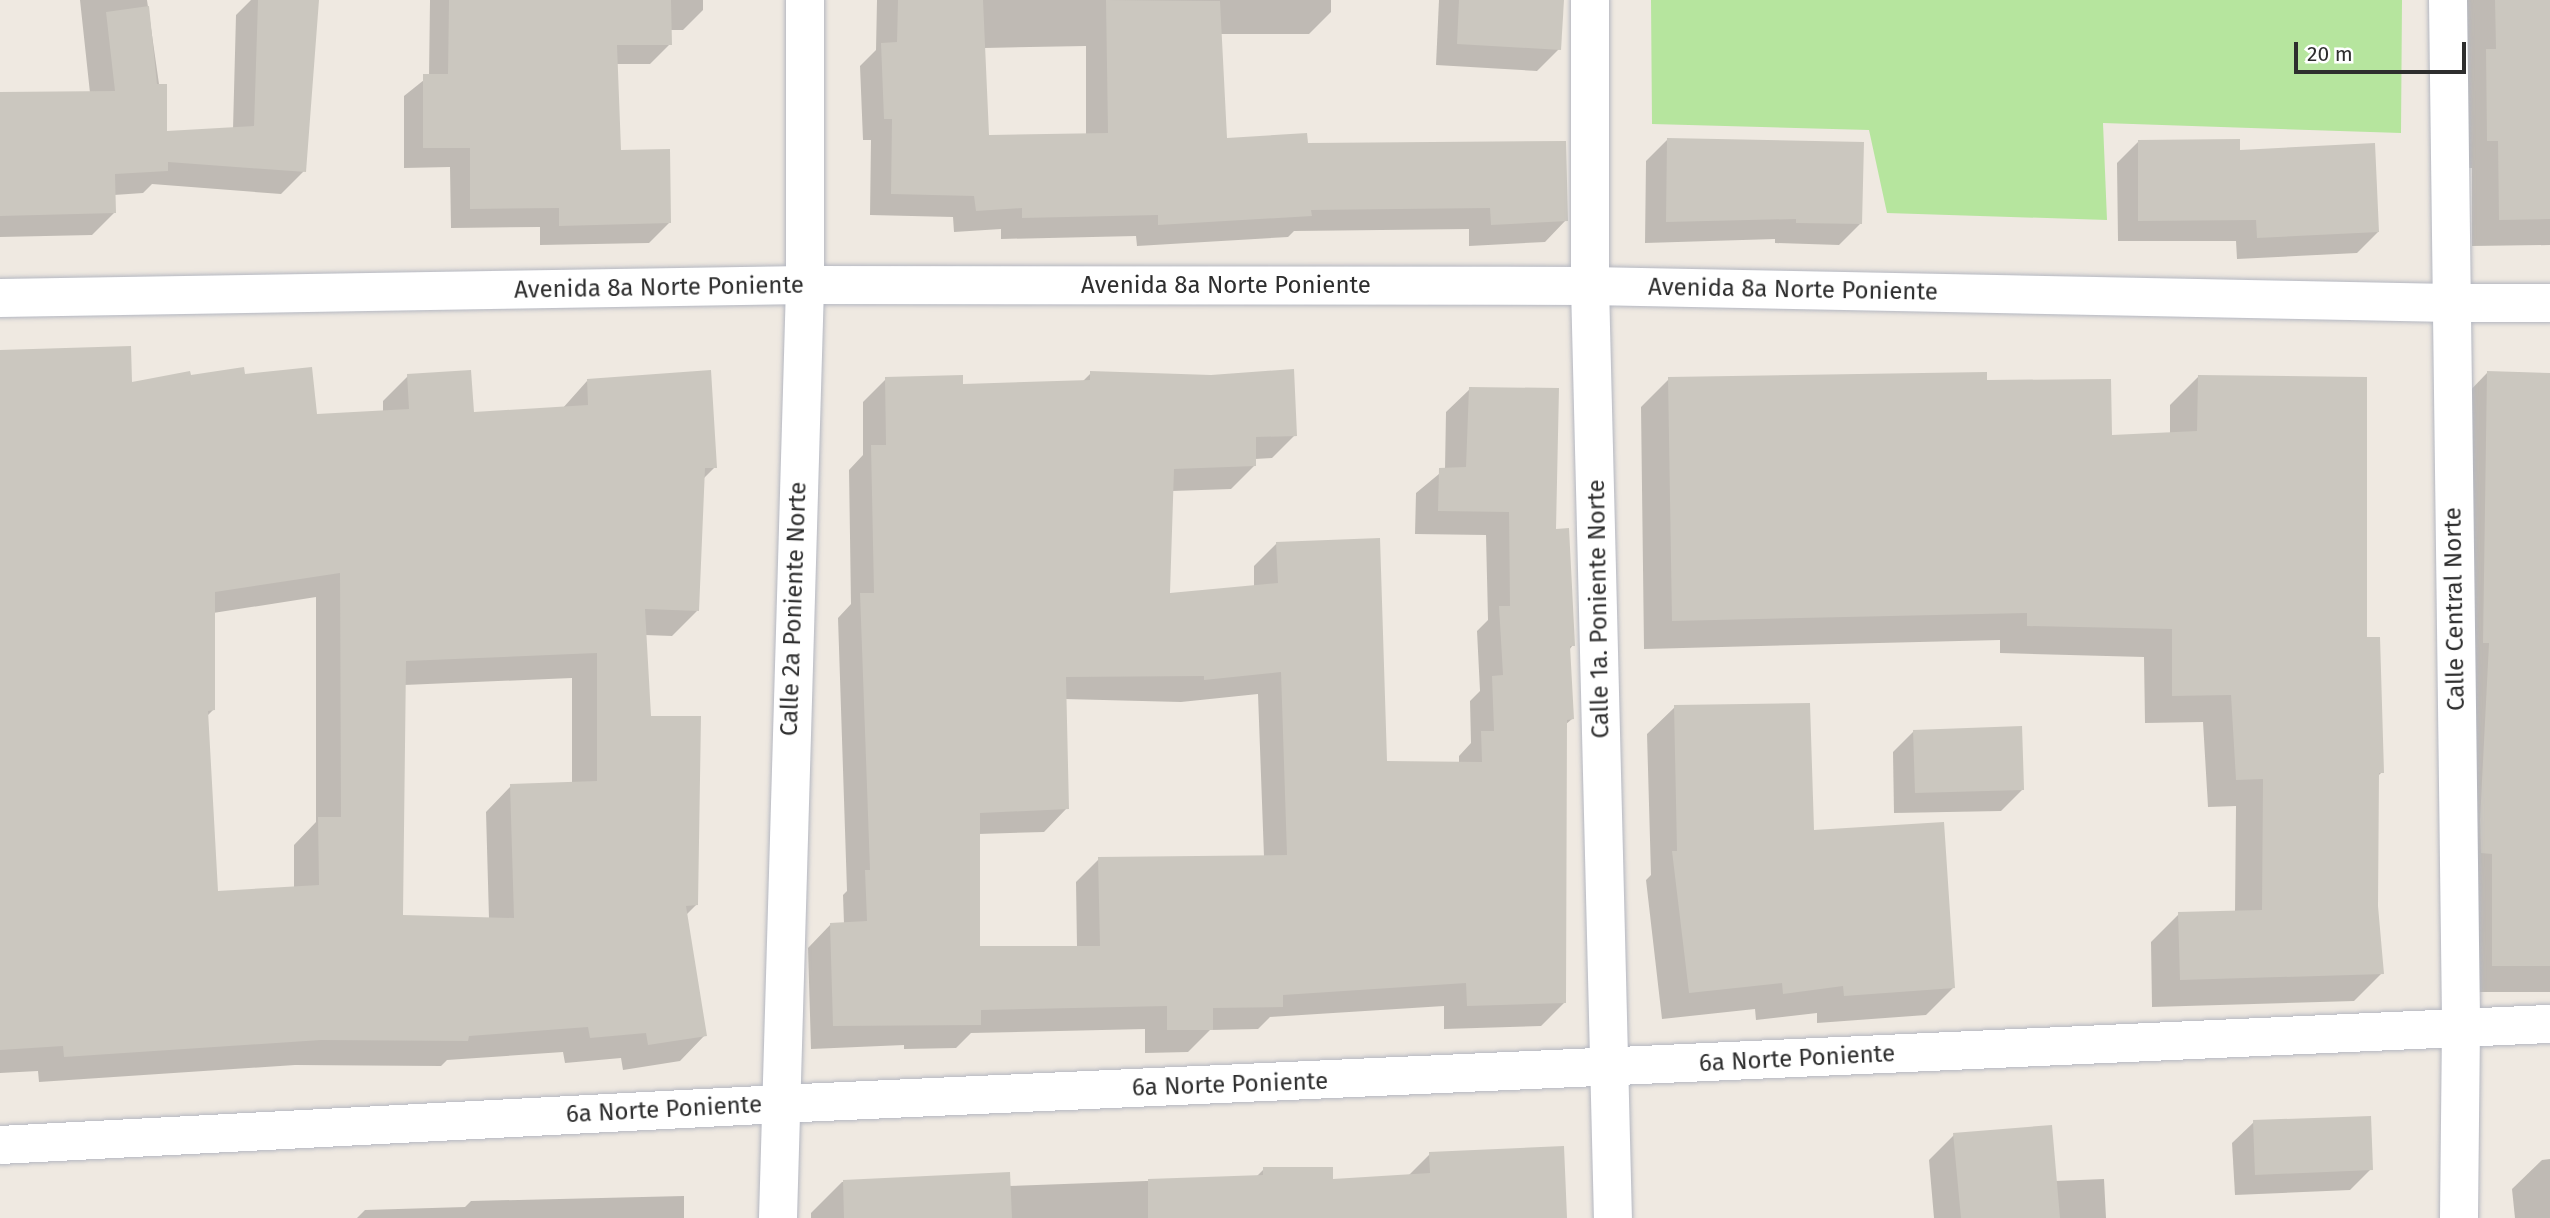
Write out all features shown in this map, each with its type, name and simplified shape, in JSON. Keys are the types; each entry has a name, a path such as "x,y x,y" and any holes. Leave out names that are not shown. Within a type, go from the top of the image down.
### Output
{"street":[{"name":"Calle 2a Poniente Norte","path":"778,1218 779,1104 805,285 805,0"},
{"name":"Calle 1a. Poniente Norte","path":"1590,0 1590,286 1613,1218"},
{"name":"Calle Central Norte","path":"2448,0 2461,1026 2459,1218"},
{"name":"Avenida 8a Norte Poniente","path":"0,298 805,285 1590,286 2550,303"},
{"name":"6a Norte Poniente","path":"0,1145 779,1104 2550,1024"}],"green space":[{"path":"1651,0 2402,0 2401,133 2103,123 2107,220 1887,213 1869,130 1652,124"}],"building":[{"path":"258,0 319,0 306,172 168,162 168,171 115,174 116,213 0,216 0,92 115,91 106,12 149,6 157,84 167,84 167,131 254,126"},
{"path":"449,0 671,0 672,45 617,45 621,150 670,149 671,223 559,226 559,208 470,209 470,148 423,148 423,74 448,74"},
{"path":"898,0 983,0 989,135 1108,133 1106,0 1220,1 1227,138 1307,133 1308,143 1566,141 1568,221 1491,225 1490,208 1311,210 1312,216 1158,225 1158,215 1022,218 1022,208 976,211 974,196 891,194 892,119 884,119 881,43 897,42"},
{"path":"1459,0 1564,0 1561,50 1457,44"},
{"path":"2495,0 2550,0 2550,219 2499,220 2498,141 2487,141 2486,49 2496,49"},
{"path":"1667,138 1864,142 1862,224 1796,223 1796,219 1666,222"},
{"path":"2240,139 2240,150 2375,143 2379,232 2257,238 2256,220 2138,221 2138,140"},
{"path":"131,346 132,382 190,371 191,375 244,367 245,374 312,367 317,414 409,409 407,374 471,370 474,412 588,405 587,379 711,370 717,468 705,468 699,611 645,609 651,716 701,716 698,905 686,906 707,1036 648,1045 646,1033 590,1038 588,1027 469,1036 468,1041 321,1040 64,1057 63,1046 0,1050 0,350","holes":["340,573 341,817 318,817 319,885 218,891 208,711 215,710 215,592","597,653 597,781 510,784 514,918 403,915 406,661"]},
{"path":"1294,369 1297,436 1256,437 1256,466 1174,469 1170,593 1278,583 1276,542 1380,538 1387,761 1482,762 1481,731 1494,731 1492,676 1503,675 1499,606 1510,606 1509,512 1438,511 1439,468 1466,467 1469,387 1559,388 1556,529 1569,528 1575,646 1570,646 1574,719 1567,720 1566,1003 1467,1006 1466,983 1283,995 1283,1007 1213,1008 1213,1030 1167,1030 1167,1006 981,1010 981,1025 833,1026 830,923 867,921 865,870 870,870 860,593 874,593 871,445 886,445 885,377 963,375 963,384 1090,380 1090,371 1211,375","holes":["1281,672 1287,855 1098,857 1100,946 980,946 980,813 1069,809 1066,677 1204,676 1204,680"]},
{"path":"2487,371 2550,373 2550,966 2492,966 2492,854 2481,853 2480,820 2489,643 2483,643"},
{"path":"1987,372 1987,380 2111,379 2112,435 2197,431 2198,375 2367,377 2367,637 2380,637 2384,773 2379,773 2378,906 2384,974 2180,980 2178,912 2262,910 2263,779 2236,780 2231,695 2172,696 2172,629 2027,626 2027,613 1672,621 1668,377"},
{"path":"1810,703 1814,830 1944,822 1955,988 1844,996 1843,986 1783,994 1782,983 1689,993 1672,851 1677,851 1674,705"},
{"path":"2022,726 2024,790 1915,793 1913,730"},
{"path":"2371,1116 2373,1170 2255,1175 2253,1120"},
{"path":"2052,1125 2060,1218 1961,1218 1953,1133"},
{"path":"1564,1146 1567,1218 1148,1218 1148,1179 1263,1175 1263,1167 1333,1167 1333,1179 1430,1173 1429,1152"},
{"path":"1010,1172 1012,1218 844,1218 843,1180"}]}
